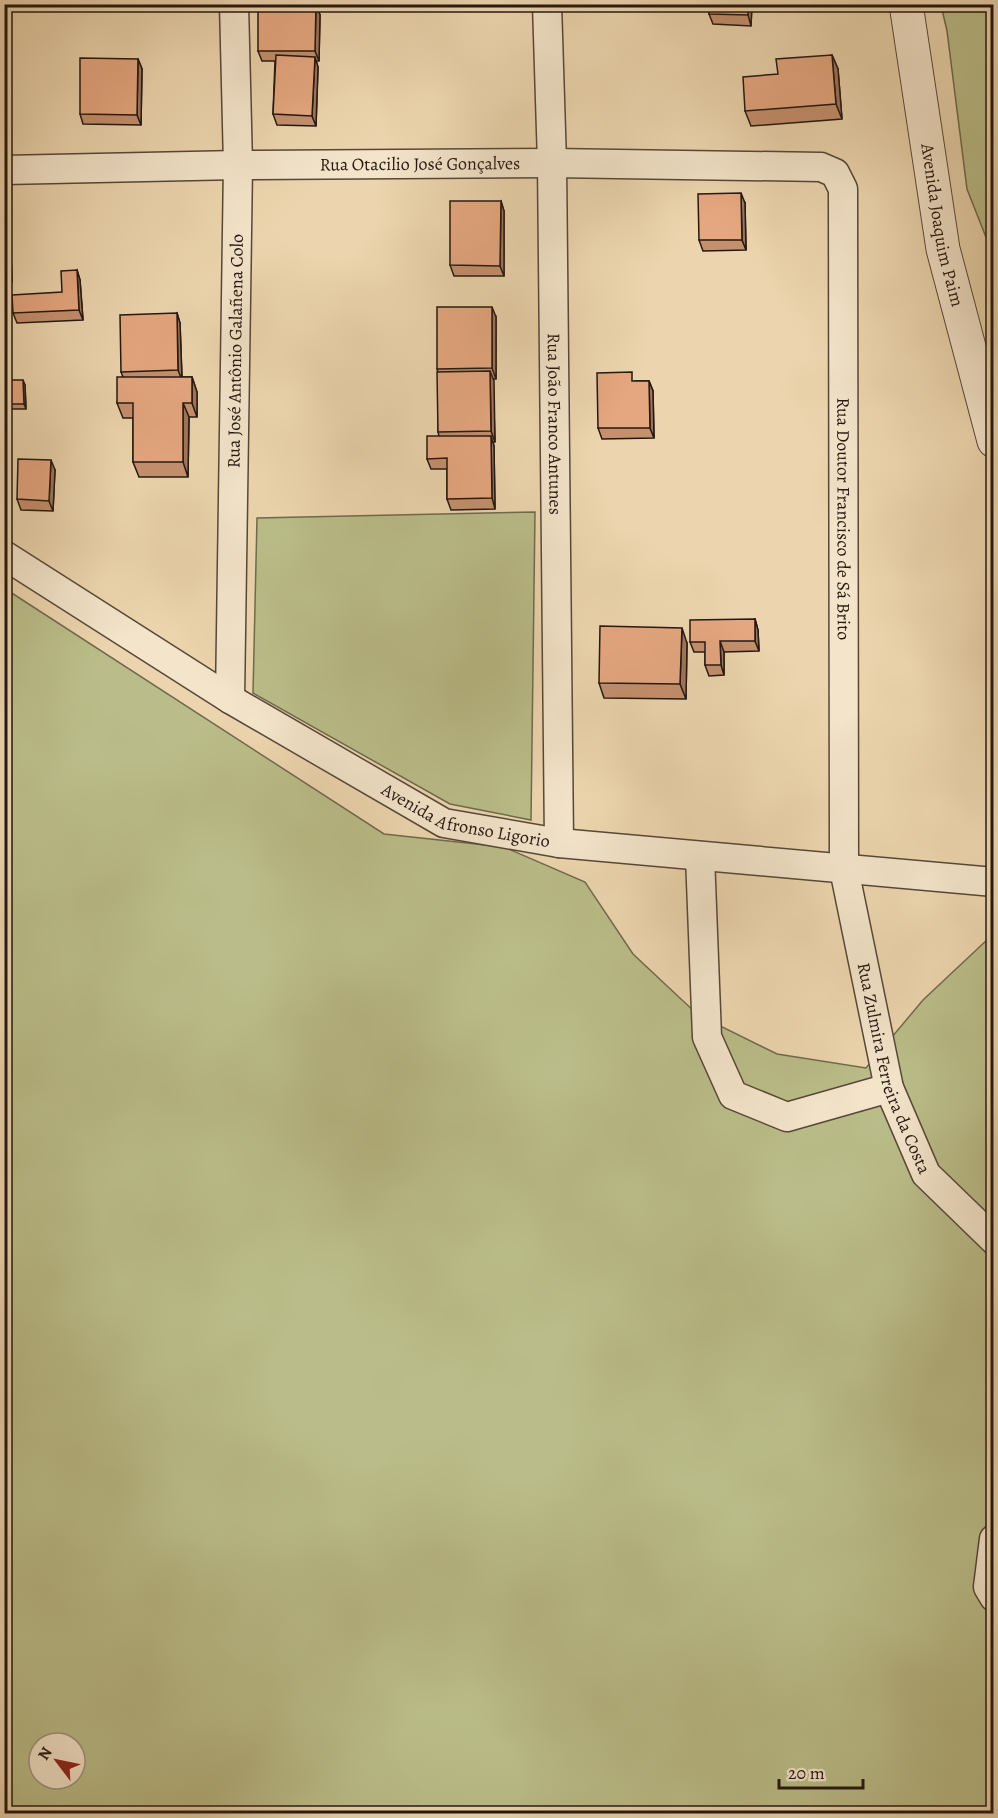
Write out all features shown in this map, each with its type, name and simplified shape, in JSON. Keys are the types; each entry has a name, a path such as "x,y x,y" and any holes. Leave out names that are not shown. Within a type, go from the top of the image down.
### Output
{"street":[{"name":"Rua José Antônio Galañena Colo","path":"230,699 238,165 234,4"},
{"name":"Rua João Franco Antunes","path":"547,4 552,163 560,843"},
{"name":"Avenida Joaquim Paim","path":"906,4 944,249 993,441"},
{"name":"Rua Otacilio José Gonçalves","path":"4,170 238,165 552,163 821,167 835,173"},
{"name":"Rua Doutor Francisco de Sá Brito","path":"835,173 843,189 844,869"},
{"name":"Avenida Afronso Ligorio","path":"4,555 230,699 444,823 560,843 993,882"},
{"path":"700,856 707,1037 733,1095 787,1117 889,1088"},
{"name":"Rua Zulmira Ferreira da Costa","path":"844,869 889,1088 926,1174 993,1240"},
{"path":"993,1539 988,1587 993,1598"}],"green space":[{"path":"941,5 993,5 993,255 967,189 947,31"},
{"path":"535,512 531,820 450,804 253,693 257,518"},
{"path":"4,588 384,834 504,847 585,882 633,954 698,1015 777,1054 866,1068 923,1000 989,938 993,939 993,1813 5,1813"}],"building":[{"path":"710,4 748,4 748,15 709,14"},
{"path":"258,5 316,5 315,51 258,51"},
{"path":"276,55 315,57 312,116 273,114"},
{"path":"832,55 836,104 745,111 743,77 778,74 776,59"},
{"path":"80,58 138,59 137,115 80,114"},
{"path":"741,193 742,240 699,240 698,194"},
{"path":"450,201 501,201 500,266 450,265"},
{"path":"4,244 8,244 8,272 4,272"},
{"path":"77,270 79,310 13,313 12,295 62,292 61,271"},
{"path":"437,307 492,307 492,368 437,369"},
{"path":"177,313 178,370 121,372 120,315"},
{"path":"490,371 491,431 438,432 437,372"},
{"path":"632,372 632,381 649,381 650,428 598,428 597,373"},
{"path":"117,377 192,377 192,403 183,403 183,462 133,462 133,403 117,403"},
{"path":"4,380 23,380 24,404 4,404"},
{"path":"427,436 491,436 492,498 447,499 447,458 427,459"},
{"path":"18,459 51,460 49,501 17,499"},
{"path":"755,619 755,641 720,641 721,665 705,665 705,642 690,642 690,620"},
{"path":"600,626 682,628 680,684 599,683"}]}
